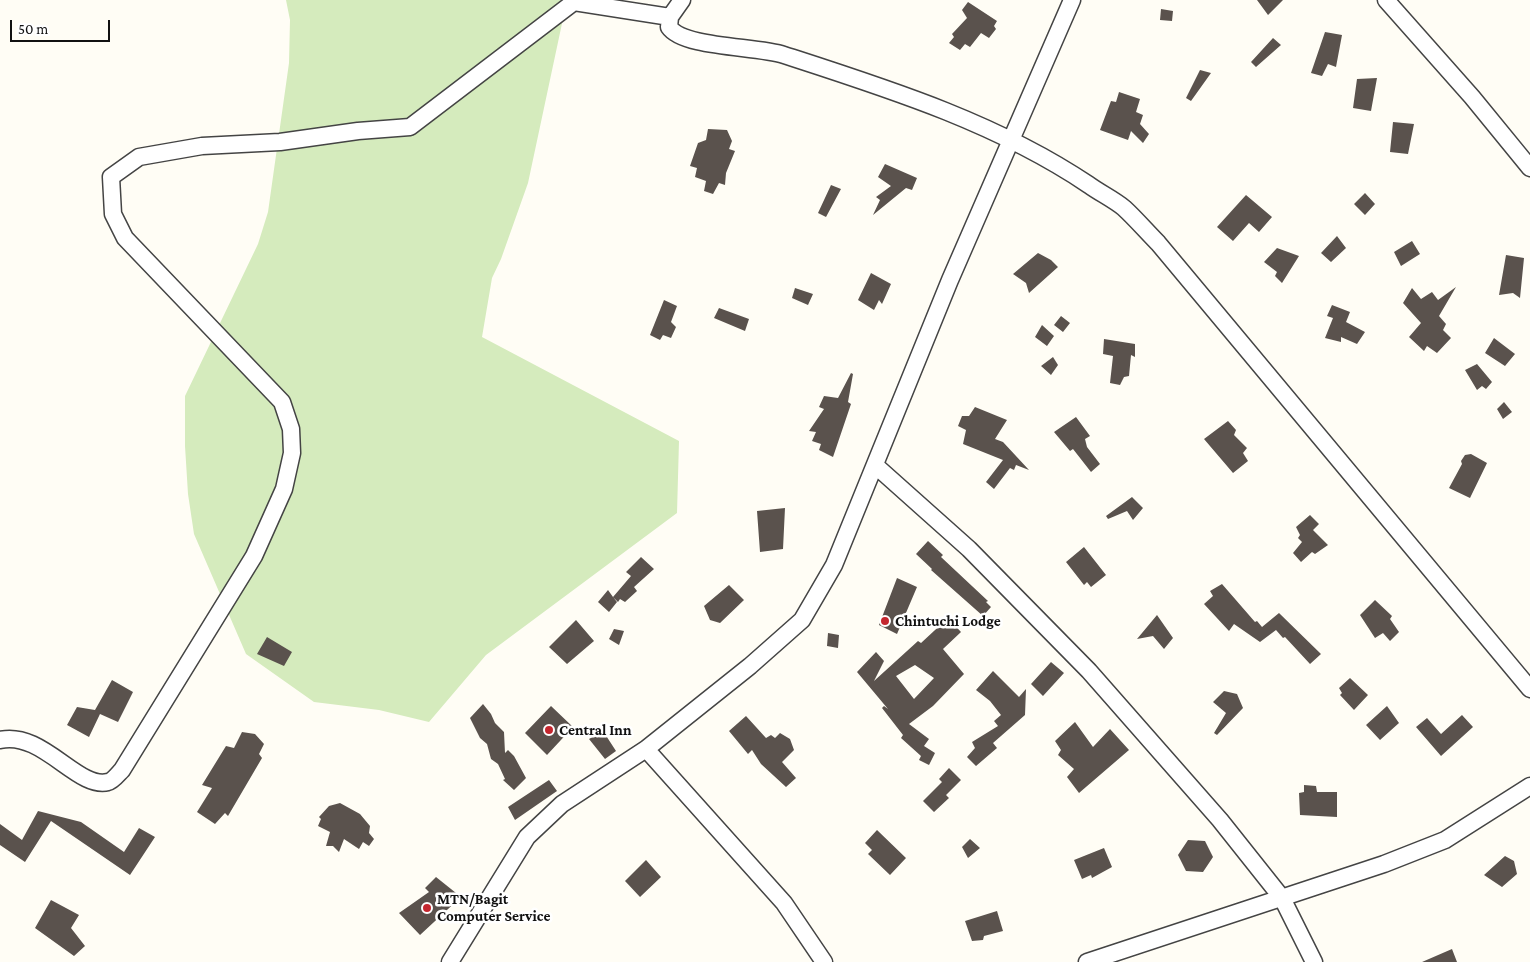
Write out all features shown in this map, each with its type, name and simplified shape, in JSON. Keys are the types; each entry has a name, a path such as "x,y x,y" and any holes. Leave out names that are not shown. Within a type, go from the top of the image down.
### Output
{"street":[{"path":"682,0 670,17 669,27 674,34 689,40 779,53 886,88 1013,140 1073,174 1124,208 1158,243 1530,690"},
{"path":"450,962 527,837 562,804 646,749 776,644 802,620 834,565 876,466 950,280 1013,140 1072,0"},
{"path":"1386,0 1472,97 1530,168"},
{"path":"0,740 10,737 34,743 94,782 109,782 122,770 254,556 284,489 292,453 291,428 282,402 125,238 113,214 111,177 139,157 202,146 280,142 358,131 410,127 574,2 670,17"},
{"path":"876,466 969,549 1089,671 1220,820 1282,898 1314,962"},
{"path":"646,749 784,903 824,962"},
{"path":"1087,962 1384,864 1445,840 1530,786"}],"green space":[{"path":"286,0 567,0 528,183 501,259 492,278 482,337 679,441 677,513 486,655 429,722 379,710 314,702 246,654 194,534 188,494 185,446 185,396 258,244 268,212 289,63 290,20"}],"building":[{"path":"1257,0 1283,0 1268,15"},
{"path":"968,2 997,21 994,26 996,29 989,38 981,33 970,47 965,44 960,50 949,43 954,37 952,34 967,18 962,10"},
{"path":"1161,9 1173,11 1172,21 1160,20"},
{"path":"1325,32 1342,35 1336,67 1328,64 1322,76 1311,73"},
{"path":"1273,38 1281,45 1256,67 1251,62"},
{"path":"1200,70 1211,73 1191,101 1186,98"},
{"path":"1377,78 1371,111 1353,108 1357,79"},
{"path":"1119,92 1140,99 1136,112 1143,115 1140,124 1149,134 1143,143 1131,131 1128,140 1100,130 1111,101 1116,102"},
{"path":"1393,122 1414,124 1408,154 1390,152"},
{"path":"708,129 727,130 732,141 729,149 735,151 726,173 725,185 719,183 713,194 704,191 706,181 695,177 697,168 690,166 698,143 706,140"},
{"path":"885,164 917,178 912,190 906,188 873,215 880,200 876,197 891,186 878,177"},
{"path":"831,185 841,189 826,217 818,213"},
{"path":"1365,193 1375,204 1365,215 1354,204"},
{"path":"1246,195 1272,217 1259,232 1249,223 1233,241 1217,227"},
{"path":"1337,236 1346,248 1331,262 1321,253"},
{"path":"1412,241 1420,254 1401,266 1394,252"},
{"path":"1277,248 1299,256 1282,283 1275,276 1277,272 1264,262"},
{"path":"1038,253 1051,260 1058,267 1029,293 1026,283 1013,274"},
{"path":"1506,255 1524,258 1520,298 1513,293 1499,295"},
{"path":"871,273 891,284 882,304 879,300 874,310 858,300"},
{"path":"1456,287 1439,316 1446,324 1443,330 1451,338 1437,353 1427,346 1424,351 1409,337 1421,323 1403,303 1412,288 1421,299 1432,292 1438,300"},
{"path":"795,288 813,294 808,305 792,298"},
{"path":"664,300 677,306 671,322 676,327 671,338 663,335 660,340 650,335"},
{"path":"1332,305 1350,312 1346,322 1365,332 1357,344 1341,337 1341,342 1325,338 1333,318 1327,316"},
{"path":"719,308 749,319 745,331 714,318"},
{"path":"1061,316 1070,323 1063,332 1054,325"},
{"path":"1042,325 1054,336 1047,346 1035,337"},
{"path":"1494,338 1515,354 1505,366 1485,353"},
{"path":"1104,339 1135,344 1135,357 1131,355 1129,376 1124,377 1120,385 1110,383 1113,356 1103,354"},
{"path":"1053,357 1058,365 1051,375 1041,366"},
{"path":"1477,364 1492,382 1486,389 1482,386 1477,390 1465,370"},
{"path":"851,373 853,374 848,402 851,404 833,457 819,450 821,444 812,441 816,432 809,431 824,409 819,407 824,396 838,398"},
{"path":"1504,402 1512,412 1503,419 1497,409"},
{"path":"975,407 1007,420 995,439 1003,442 1029,470 1016,465 1014,470 1010,468 994,489 986,482 1003,460 963,444 966,430 958,426 962,416 969,416"},
{"path":"1076,417 1090,436 1085,439 1087,447 1100,464 1091,472 1073,449 1070,451 1054,432"},
{"path":"1228,421 1236,430 1234,435 1247,448 1243,453 1248,461 1233,473 1204,439"},
{"path":"1471,454 1487,463 1470,498 1449,488 1462,464 1461,461 1465,455"},
{"path":"1132,497 1143,508 1133,520 1127,511 1108,519 1106,516"},
{"path":"785,508 783,549 760,552 757,511"},
{"path":"1310,515 1319,524 1313,530 1328,545 1315,554 1312,552 1301,562 1293,553 1302,542 1298,538 1300,535 1296,527"},
{"path":"928,541 943,555 941,557 988,601 986,602 991,607 983,616 931,570 916,554"},
{"path":"1084,547 1106,575 1091,587 1087,582 1084,585 1066,562"},
{"path":"641,557 654,569 634,587 637,591 625,602 620,599 618,602 613,597 631,576 626,572"},
{"path":"897,578 917,587 897,634 879,625"},
{"path":"1222,584 1255,622 1257,621 1262,627 1279,613 1321,654 1310,664 1276,630 1260,642 1234,624 1229,631 1204,604 1213,596 1210,591"},
{"path":"729,585 744,600 720,623 710,620 704,606"},
{"path":"608,590 617,602 609,612 598,602"},
{"path":"1375,600 1392,616 1390,619 1399,632 1390,641 1383,633 1375,638 1360,615"},
{"path":"1157,615 1173,638 1164,649 1153,636 1137,639"},
{"path":"948,618 961,632 943,649 964,674 933,706 909,724 929,739 924,746 935,753 929,765 919,760 921,756 901,738 903,735 882,708 884,706 888,709 857,672 876,652 884,661 874,681 918,641 921,643","holes":["915,665 934,678 914,699 896,676"]},
{"path":"576,620 594,641 567,664 549,647"},
{"path":"614,629 624,631 619,645 609,639"},
{"path":"828,633 839,635 838,648 827,646"},
{"path":"267,637 292,652 284,666 257,654"},
{"path":"1051,662 1064,673 1043,696 1031,684"},
{"path":"993,671 1019,697 1026,689 1025,715 993,743 997,748 976,766 967,757 975,748 972,742 998,726 994,721 1001,715 990,701 976,690"},
{"path":"1350,678 1368,695 1354,710 1340,695 1342,693 1339,688"},
{"path":"112,680 133,692 118,722 100,714 89,737 67,725 77,707 95,710"},
{"path":"1224,691 1237,694 1243,708 1217,735 1214,733 1226,713 1213,702"},
{"path":"483,704 495,723 504,732 505,753 508,750 514,756 526,778 514,790 503,780 505,779 498,764 491,759 487,744 480,738 470,718"},
{"name":"Central Inn","path":"551,706 573,727 547,755 525,733"},
{"path":"1387,706 1399,723 1380,740 1366,725"},
{"path":"1462,715 1473,727 1441,756 1416,727 1427,718 1441,734"},
{"path":"746,716 766,738 771,735 775,738 780,733 790,739 794,750 782,762 796,778 786,787 761,764 752,750 748,754 729,731"},
{"path":"1075,722 1093,747 1110,729 1129,750 1079,793 1067,777 1074,769 1058,755 1061,750 1055,741"},
{"path":"603,731 616,751 605,759 589,739"},
{"path":"242,732 255,734 264,744 259,754 262,758 228,816 225,813 215,824 197,812 212,788 202,785 226,746 234,748"},
{"path":"949,768 961,780 946,795 949,798 934,812 923,801 942,782 939,779"},
{"path":"549,780 557,791 515,820 508,807"},
{"path":"1304,785 1316,786 1317,792 1337,792 1337,817 1300,815 1299,793 1304,792"},
{"path":"340,803 360,814 370,826 369,833 374,839 369,846 363,842 359,849 344,839 339,852 333,846 326,846 330,832 318,826 321,819 319,817 329,806"},
{"path":"38,811 81,822 124,852 139,828 155,837 130,875 51,821 25,862 0,845 0,824 22,840"},
{"path":"877,830 906,858 890,875 868,854 872,850 865,843"},
{"path":"970,839 980,848 968,858 962,847"},
{"path":"1188,840 1205,841 1213,857 1203,872 1186,871 1178,855"},
{"path":"1104,848 1112,867 1092,878 1091,875 1082,879 1074,860"},
{"path":"1505,856 1514,861 1517,874 1502,887 1484,875"},
{"path":"646,860 661,877 640,897 625,881"},
{"name":"MTN/Bagit Computer Service","path":"436,877 461,897 420,935 399,913 429,892 425,888"},
{"path":"51,900 79,915 71,928 85,946 74,956 35,928"},
{"path":"997,911 1003,931 984,936 983,940 972,941 965,921"},
{"path":"1452,949 1457,962 1422,962"}],"place":[{"name":"Chintuchi Lodge","path":"885,621"},
{"name":"Central Inn","path":"549,730"},
{"name":"MTN/Bagit Computer Service","path":"427,908"}]}
